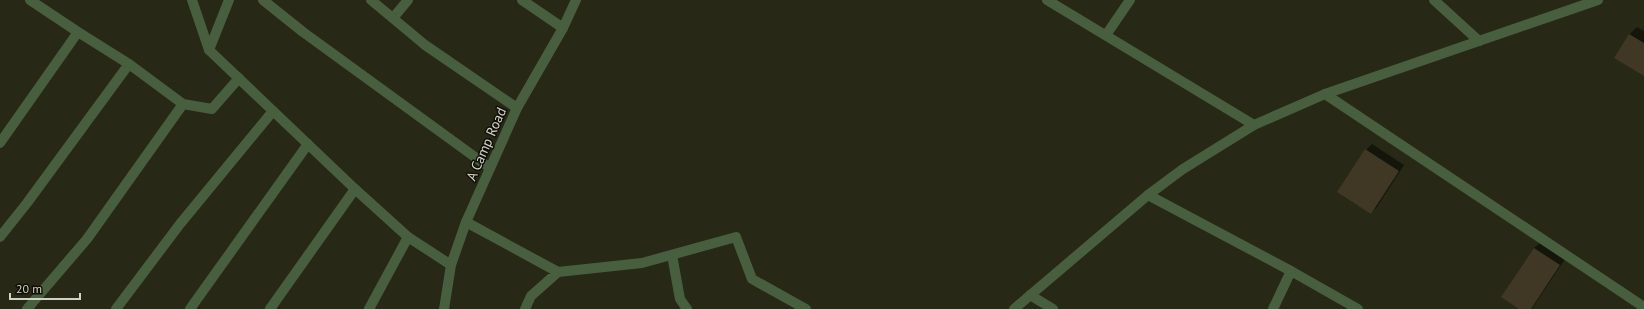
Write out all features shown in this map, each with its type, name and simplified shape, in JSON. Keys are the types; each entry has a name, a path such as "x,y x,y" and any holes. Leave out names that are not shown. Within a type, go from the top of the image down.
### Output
{"street":[{"path":"30,0 129,64 183,104 212,109 239,78"},
{"path":"192,0 209,50 355,189 408,237 451,265"},
{"path":"209,50 229,0"},
{"path":"263,0 303,32 490,168"},
{"path":"371,0 425,45 517,108"},
{"path":"393,18 408,0"},
{"path":"522,0 563,28"},
{"name":"A Camp Road","path":"444,309 451,265 466,222 517,108 563,28 576,0"},
{"path":"1047,0 1254,125"},
{"path":"1106,35 1130,0"},
{"path":"1434,0 1479,41"},
{"path":"1014,309 1148,195 1184,169 1254,125 1325,94 1598,0"},
{"path":"0,143 78,32"},
{"path":"0,237 27,203 129,64"},
{"path":"1325,94 1644,307"},
{"path":"27,309 87,239 183,104"},
{"path":"116,309 180,224 273,111"},
{"path":"190,309 308,144"},
{"path":"270,309 355,189"},
{"path":"1148,195 1291,271 1358,309"},
{"path":"466,222 558,272 642,263 736,237 752,279 806,309"},
{"path":"369,309 408,237"},
{"path":"672,255 680,299 687,309"},
{"path":"1273,309 1291,271"},
{"path":"525,309 531,296 558,272"},
{"path":"1030,295 1053,309"}],"building":[{"path":"1629,34 1644,43 1644,76 1614,58"},
{"path":"1365,149 1399,171 1371,214 1337,192"},
{"path":"1534,248 1560,265 1531,309 1519,309 1501,297"}]}
